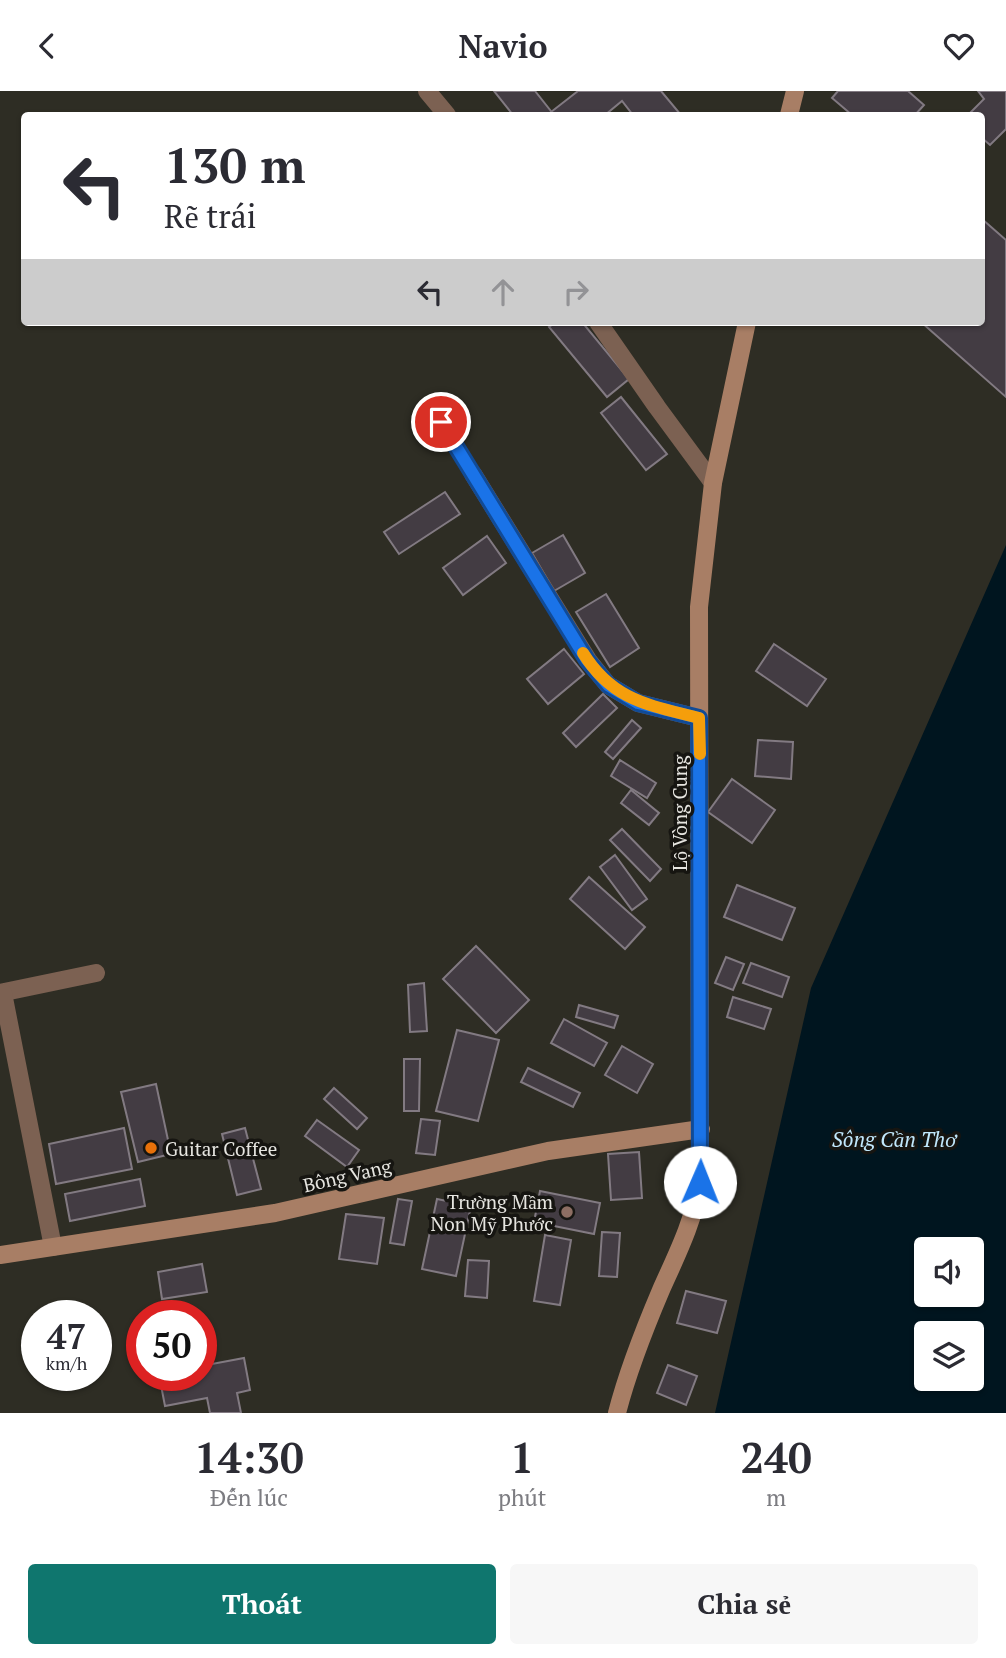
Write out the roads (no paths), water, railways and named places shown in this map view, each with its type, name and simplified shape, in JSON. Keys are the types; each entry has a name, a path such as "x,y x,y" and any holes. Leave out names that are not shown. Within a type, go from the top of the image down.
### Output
{"main road":[{"path":"790,112 794,91"},
{"name":"Lộ Vòng Cung","path":"617,1413 639,1343 686,1237 700,1182 699,607 713,483 746,326"},
{"name":"Bông Vang","path":"0,1255 275,1213 548,1151 701,1129"}],"street":[{"path":"427,91 444,112"},
{"path":"601,326 713,483"},
{"path":"473,474 587,660 608,685 638,703 699,718"},
{"path":"53,1247 2,993 96,973"}],"lane":[{"path":"441,422 473,474"}],"water":[{"name":"Sông Cần Thơ","path":"1006,545 1006,1413 715,1413 811,988"}],"place":[{"name":"Guitar Coffee","path":"151,1148"},
{"name":"Trường Mầm Non Mỹ Phước","path":"567,1212"}]}
